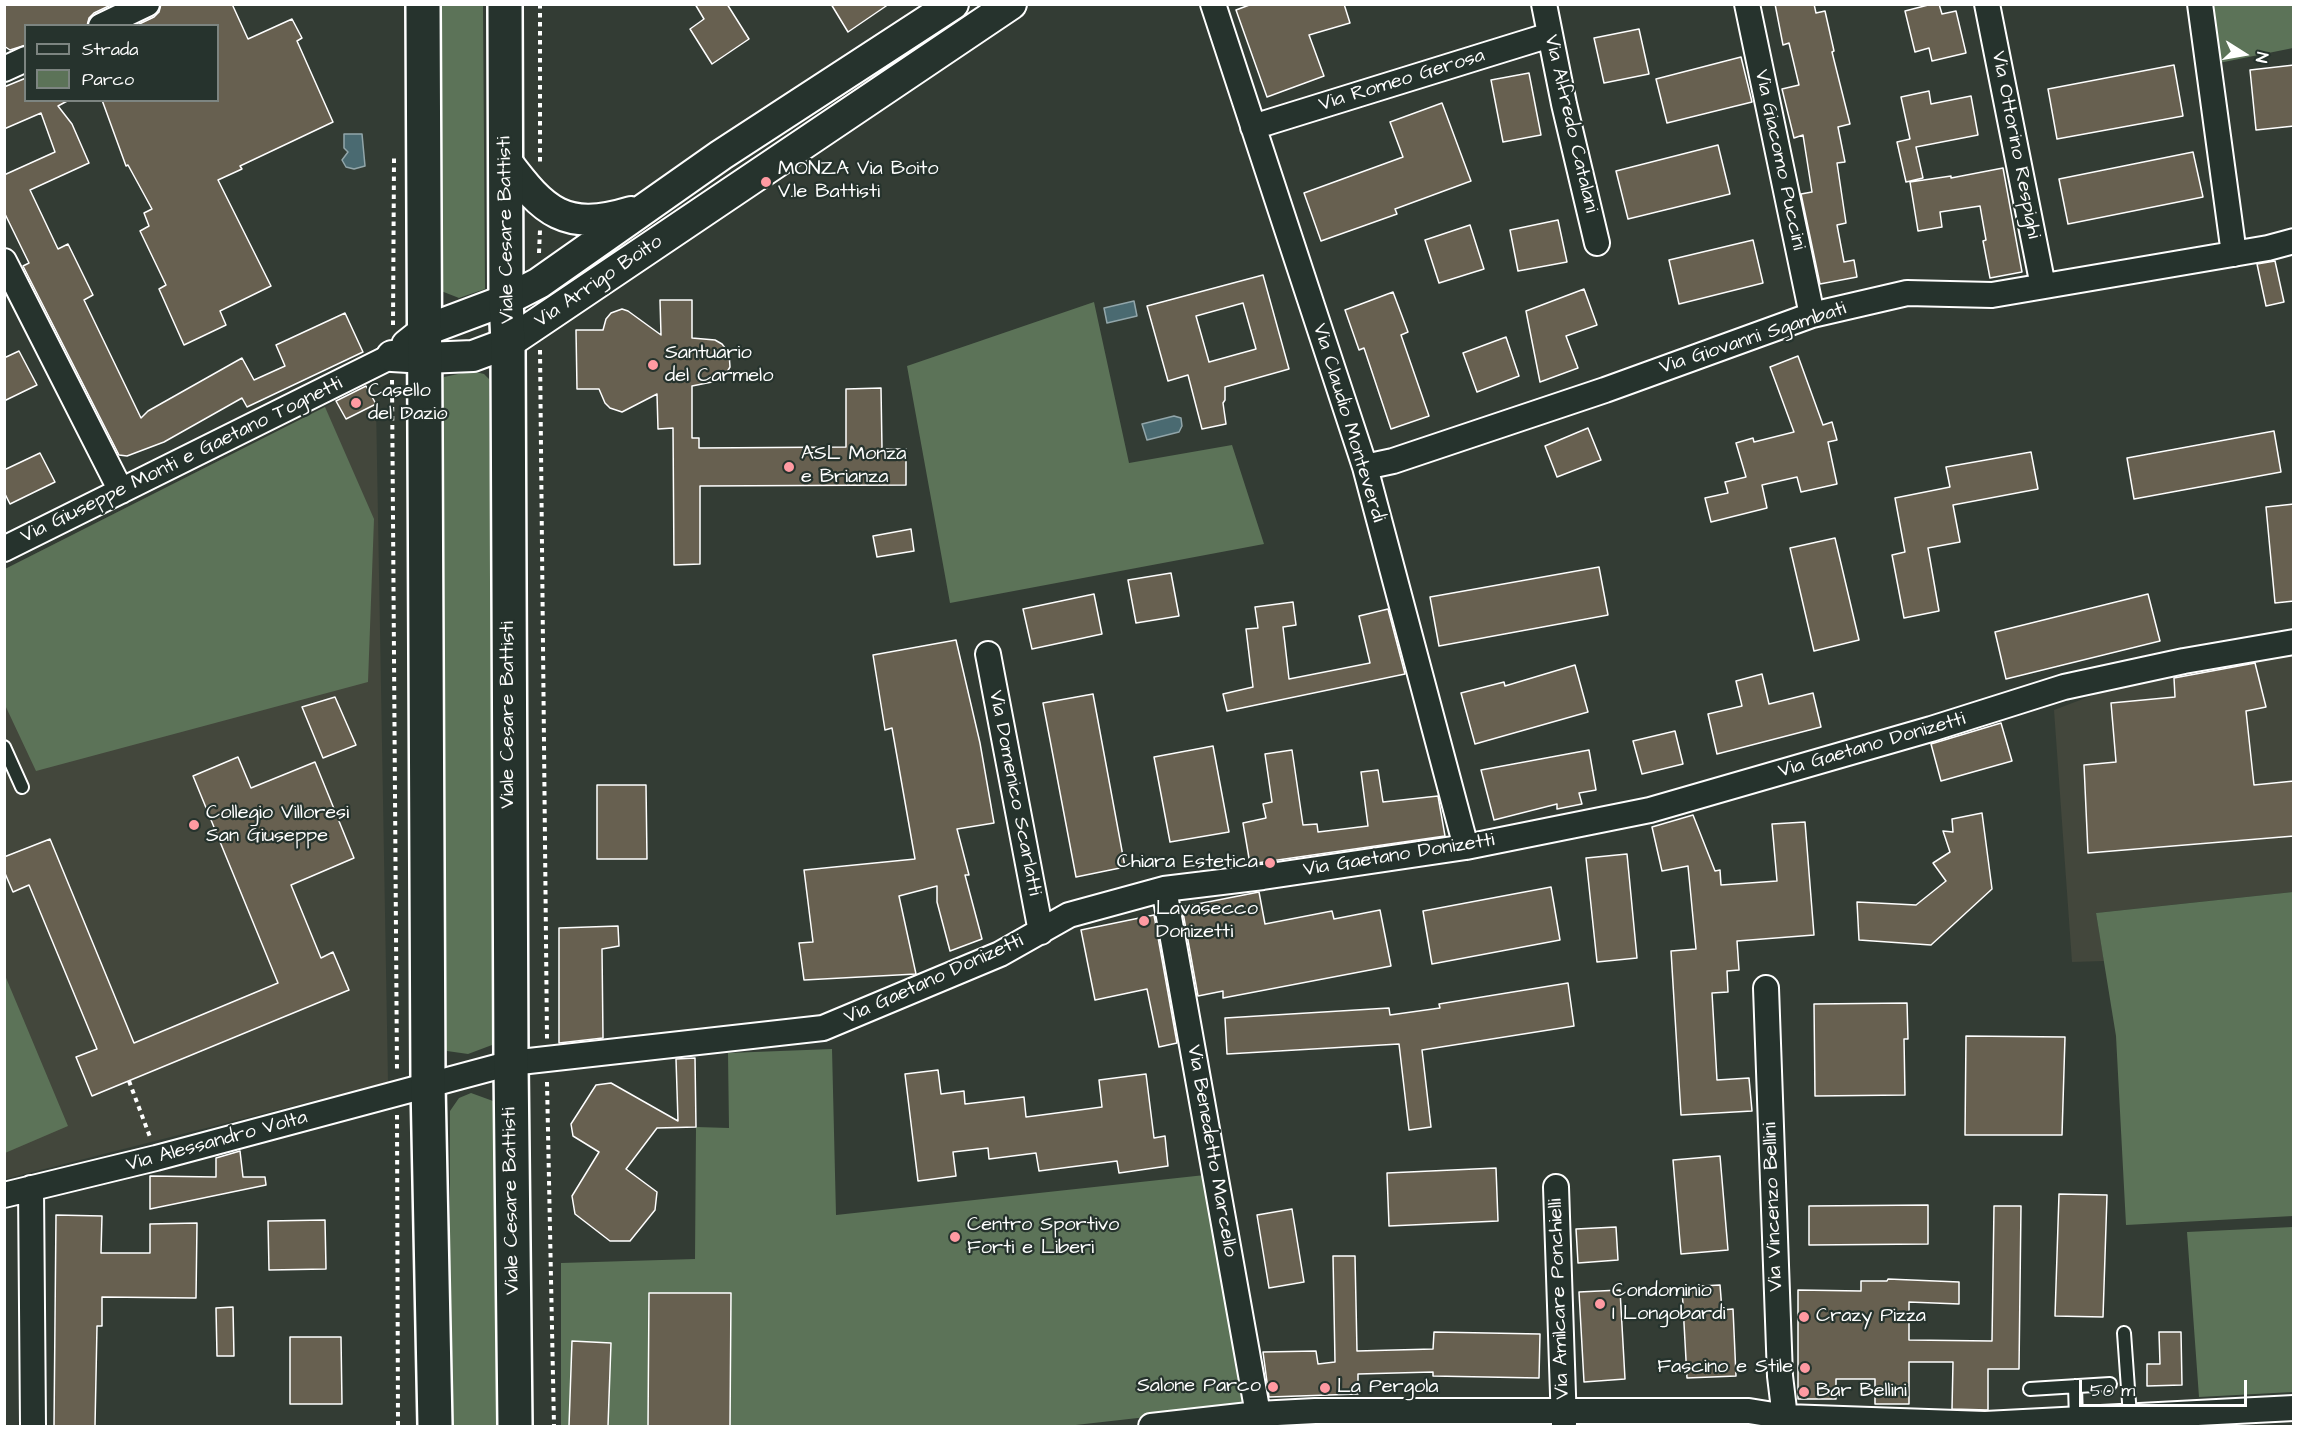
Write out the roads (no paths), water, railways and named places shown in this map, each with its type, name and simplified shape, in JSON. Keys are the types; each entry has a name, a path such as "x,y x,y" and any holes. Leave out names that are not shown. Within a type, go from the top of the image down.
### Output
{"main road":[{"path":"423,4 428,1084 435,1426"},
{"name":"Viale Cesare Battisti","path":"505,4 515,1426"}],"street":[{"path":"104,24 147,4"},
{"name":"Via Arrigo Boito","path":"393,356 426,344 539,283 721,155 953,4"},
{"name":"Via Arrigo Boito","path":"426,344 473,356 508,344 1011,4"},
{"name":"Via Claudio Monteverdi","path":"1213,4 1365,467 1466,847"},
{"name":"Via Alfredo Catalani","path":"1545,4 1564,104 1597,243"},
{"name":"Via Giacomo Puccini","path":"1747,4 1812,315"},
{"name":"Via Ottorino Respighi","path":"1987,4 2043,286"},
{"path":"2200,4 2234,254"},
{"name":"Via Romeo Gerosa","path":"1253,127 1550,34"},
{"path":"4,69 24,60"},
{"path":"506,161 526,189 541,203 554,213 576,220 612,218 635,211 666,195"},
{"name":"Via Giovanni Sgambati","path":"1365,467 1393,461 1605,390 1812,315 1907,293 1992,295 2234,254 2294,241"},
{"path":"4,261 121,492"},
{"name":"Via Giuseppe Monti e Gaetano Tognetti","path":"4,549 393,356"},
{"name":"Via Gaetano Donizetti","path":"428,1084 511,1063 547,1057 823,1028 1000,954 1069,915 1164,889 1466,847 1650,810 1931,729 2064,687 2184,661 2294,642"},
{"name":"Via Domenico Scarlatti","path":"988,654 1041,932"},
{"name":"Via Benedetto Marcello","path":"1164,889 1258,1414"},
{"name":"Via Vincenzo Bellini","path":"1766,988 1780,1376 1786,1422"},
{"name":"Via Alessandro Volta","path":"4,1195 102,1172 397,1095 428,1084"},
{"name":"Via Amilcare Ponchielli","path":"1556,1187 1564,1418"},
{"path":"31,1188 33,1426"},
{"name":"Via Amilcare Ponchielli","path":"1151,1426 1258,1414 1315,1419 1564,1418 1749,1411 1786,1422 2011,1424 2294,1408"}],"lane":[{"path":"4,747 22,787"},
{"path":"2124,1333 2130,1416"},
{"path":"2030,1389 2110,1384"},
{"path":"2074,1386 2076,1419"}],"water":[{"path":"344,134 362,134 365,166 354,169 346,167 342,160 348,152 344,148"},
{"path":"1134,301 1137,316 1107,323 1104,308"},
{"path":"1174,416 1181,418 1182,426 1179,432 1147,440 1142,424"}],"place":[{"name":"MONZA Via Boito V.le Battisti","path":"766,182"},
{"name":"Santuario del Carmelo","path":"653,365"},
{"name":"Casello del Dazio","path":"356,403"},
{"name":"ASL Monza e Brianza","path":"789,467"},
{"name":"Collegio Villoresi San Giuseppe","path":"194,825"},
{"name":"Chiara Estetica","path":"1270,863"},
{"name":"Lavasecco Donizetti","path":"1144,921"},
{"name":"Centro Sportivo Forti e Liberi","path":"955,1237"},
{"name":"Condominio I Longobardi","path":"1600,1304"},
{"name":"Crazy Pizza","path":"1804,1317"},
{"name":"Fascino e Stile","path":"1805,1368"},
{"name":"Salone Parco","path":"1273,1387"},
{"name":"La Pergola","path":"1325,1388"},
{"name":"Bar Bellini","path":"1804,1392"}]}
